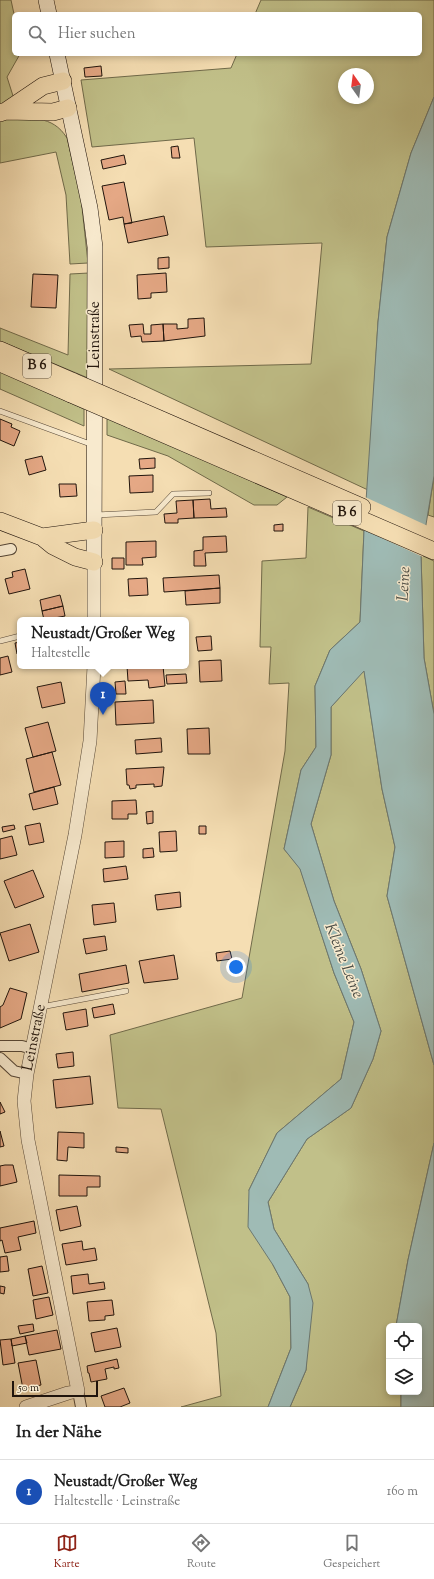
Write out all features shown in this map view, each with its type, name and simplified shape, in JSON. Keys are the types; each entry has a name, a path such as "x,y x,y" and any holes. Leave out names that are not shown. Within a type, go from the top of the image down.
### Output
{"highway":[{"path":"3,112 43,86 63,81"},
{"path":"3,112 48,112 68,108"},
{"name":"B 6","path":"0,350 72,388"},
{"name":"B 6","path":"0,363 72,388 260,469 434,538"},
{"name":"B 6","path":"260,469 434,551"},
{"path":"0,521 42,537 53,546 75,557 94,562"},
{"path":"42,537 94,523"}],"main road":[{"path":"46,0 49,12"},
{"name":"Leinstraße","path":"57,56 90,208 95,247 94,562"}],"street":[{"path":"0,552 11,549"},
{"name":"Leinstraße","path":"92,617 94,562"},
{"name":"Leinstraße","path":"81,1407 28,1140 24,1101 27,1074 75,834 90,741 94,669"},
{"path":"0,1046 22,1046 32,1048"},
{"path":"0,1058 14,1071 27,1074"},
{"path":"26,1407 68,1393 78,1392"}],"lane":[{"path":"0,411 94,445"},
{"path":"94,523 156,512 173,494 209,493"},
{"path":"0,641 17,637"},
{"path":"40,1007 126,991"}],"shaded area":[{"path":"0,0 11,0 14,12 12,12 12,56 19,56 7,77 14,99 0,106"},
{"path":"261,0 434,0 434,97 411,153 387,237 378,322 368,490 109,369 311,364 322,243 206,247 194,138 92,147 81,80 231,68 236,56 422,56 422,12 256,12"},
{"path":"5,118 32,118 47,121 61,130 67,138 81,198 88,263 70,264 66,195 56,152 0,163 0,120"},
{"path":"89,273 88,378 0,341 0,328 68,355 70,274"},
{"path":"0,371 84,409 84,426 0,389"},
{"path":"107,416 287,497 277,505 254,505 168,456 107,435"},
{"path":"434,476 434,517 428,515"},
{"path":"308,507 364,531 360,622 330,650 315,686 316,747 301,770 284,849 300,868 334,973 354,1022 341,1079 277,1133 249,1190 273,1265 290,1297 291,1348 268,1407 181,1407 221,1396 216,1333 161,1109 118,1108 110,1035 242,998 285,751 289,683 269,684 271,647 260,647 262,561 306,558"},
{"path":"421,555 434,561 434,714 424,658"},
{"path":"364,670 382,789 395,847 387,896 434,1065 434,1143 408,1260 397,1323 386,1323 386,1395 401,1395 401,1407 290,1407 306,1370 308,1284 274,1229 268,1202 307,1139 351,1108 373,1059 381,1031 361,969 334,901 311,824 331,755 331,707"}],"water":[{"path":"434,97 434,476 421,555 424,658 434,714 434,1065 387,896 395,847 382,789 364,671 331,707 331,755 311,824 334,901 361,969 381,1031 373,1059 351,1108 307,1139 268,1202 274,1229 308,1284 313,1303 306,1370 290,1407 268,1407 291,1348 290,1297 273,1265 248,1227 249,1190 277,1133 341,1079 354,1022 334,973 300,869 284,849 301,770 316,747 315,686 330,650 360,622 364,531 378,322 387,237 411,153"},
{"path":"434,1143 434,1407 401,1407 401,1395 422,1395 422,1323 397,1323 408,1260"}],"pier":[{"path":"365,497 428,526 423,557 362,529"}],"building":[{"path":"101,66 102,76 85,77 84,68"},
{"path":"178,146 180,158 172,158 171,147"},
{"path":"124,155 126,164 103,169 101,160"},
{"path":"124,182 132,223 124,224 123,217 109,220 102,186"},
{"path":"164,216 168,235 128,243 124,224"},
{"path":"169,257 169,268 158,269 158,258"},
{"path":"166,273 167,292 151,293 151,298 138,299 137,275"},
{"path":"33,274 58,275 56,308 31,307"},
{"path":"204,318 205,336 164,341 163,324 177,324 177,329 188,328 188,319"},
{"path":"143,324 144,334 151,334 151,325 163,324 164,341 142,342 141,336 131,337 129,325"},
{"path":"0,419 12,424 11,427 20,431 14,446 0,440"},
{"path":"42,456 46,470 29,475 25,460"},
{"path":"155,458 155,468 140,469 139,459"},
{"path":"153,475 153,492 130,493 129,476"},
{"path":"59,484 76,484 77,496 60,497"},
{"path":"210,499 211,509 226,508 227,517 194,518 193,500"},
{"path":"193,500 194,518 178,519 178,523 165,523 164,514 177,513 176,501"},
{"path":"283,524 283,531 274,531 274,525"},
{"path":"226,536 227,552 205,553 206,566 194,566 194,551 203,550 203,537"},
{"path":"156,541 156,557 142,558 143,565 126,565 126,542"},
{"path":"112,558 124,558 124,569 112,569"},
{"path":"25,569 30,589 9,594 5,579 13,577 12,572"},
{"path":"219,575 220,588 164,592 163,578"},
{"path":"147,578 148,595 129,596 128,579"},
{"path":"220,588 220,603 186,605 185,591"},
{"path":"60,595 63,606 42,611 40,600"},
{"path":"63,606 65,616 43,617 42,611"},
{"path":"211,636 212,650 198,651 196,637"},
{"path":"15,643 17,643 17,654"},
{"path":"8,656 12,672 0,675 0,658"},
{"path":"221,660 222,681 200,682 199,661"},
{"path":"127,669 163,669 165,686 149,688 148,680 128,681"},
{"path":"186,674 187,683 167,684 166,675"},
{"path":"125,681 126,694 116,694 115,682"},
{"path":"61,682 65,703 42,708 37,687"},
{"path":"153,700 154,723 116,725 115,702"},
{"path":"48,722 56,751 33,757 25,728"},
{"path":"209,728 210,754 188,754 187,729"},
{"path":"161,738 162,752 136,754 135,740"},
{"path":"52,752 61,785 34,792 26,759"},
{"path":"164,767 162,786 154,787 154,784 136,785 136,788 130,789 129,785 127,785 126,769"},
{"path":"54,787 58,804 33,810 29,794"},
{"path":"136,800 137,814 128,814 128,819 112,819 112,801"},
{"path":"153,811 153,823 147,824 146,812"},
{"path":"40,823 44,842 29,845 25,826"},
{"path":"14,825 15,829 3,832 2,827"},
{"path":"199,826 206,826 206,834 199,834"},
{"path":"176,831 177,851 160,852 159,832"},
{"path":"12,836 17,855 0,859 0,839"},
{"path":"124,841 124,857 105,858 105,842"},
{"path":"153,848 154,857 143,858 143,849"},
{"path":"126,866 128,879 104,882 103,869"},
{"path":"33,870 44,897 15,908 4,881"},
{"path":"180,892 181,907 157,910 155,895"},
{"path":"114,903 116,922 94,925 92,905"},
{"path":"30,924 39,952 9,961 0,933"},
{"path":"105,936 107,950 86,954 83,939"},
{"path":"230,951 232,959 217,961 216,953"},
{"path":"174,955 178,979 144,983 139,961"},
{"path":"126,965 129,983 82,992 79,974"},
{"path":"10,988 27,993 21,1019 0,1028 0,1007 3,1005"},
{"path":"113,1004 115,1014 94,1018 92,1008"},
{"path":"86,1009 88,1026 66,1030 63,1013"},
{"path":"73,1052 74,1066 58,1068 56,1054"},
{"path":"90,1076 93,1104 56,1108 53,1080"},
{"path":"0,1102 5,1112 0,1114"},
{"path":"0,1131 4,1146 0,1147"},
{"path":"58,1132 84,1133 84,1148 68,1147 67,1161 57,1160"},
{"path":"116,1147 128,1148 128,1153 116,1152"},
{"path":"13,1165 17,1182 0,1186 0,1166"},
{"path":"59,1175 100,1176 100,1187 87,1187 87,1196 59,1196"},
{"path":"77,1206 81,1226 60,1231 56,1210"},
{"path":"34,1221 36,1233 18,1237 21,1250 5,1253 2,1240 0,1241 0,1228"},
{"path":"82,1241 83,1250 95,1248 97,1260 66,1265 62,1244"},
{"path":"7,1256 9,1271 0,1272 0,1257"},
{"path":"42,1266 48,1293 33,1296 28,1269"},
{"path":"88,1274 89,1284 104,1282 105,1289 73,1294 71,1276"},
{"path":"0,1286 5,1287 4,1294 0,1293"},
{"path":"49,1297 53,1315 36,1319 33,1300"},
{"path":"112,1300 114,1315 105,1316 105,1320 89,1321 87,1302"},
{"path":"33,1324 34,1331 20,1334 18,1326"},
{"path":"117,1328 121,1347 95,1352 91,1333"},
{"path":"57,1330 61,1349 29,1355 25,1336"},
{"path":"25,1336 27,1343 12,1346 11,1339"},
{"path":"11,1339 15,1363 3,1365 0,1340"},
{"path":"117,1359 119,1368 114,1369 114,1367 105,1369 107,1379 91,1382 87,1366"},
{"path":"36,1360 41,1385 23,1389 18,1363"},
{"path":"124,1388 130,1403 120,1407 105,1407 101,1396"}],"place":[{"name":"Neustadt/Großer Weg","path":"103,715"}],"water label":[{"name":"Leine","path":"405,584"},
{"name":"Kleine Leine","path":"343,961"}]}
